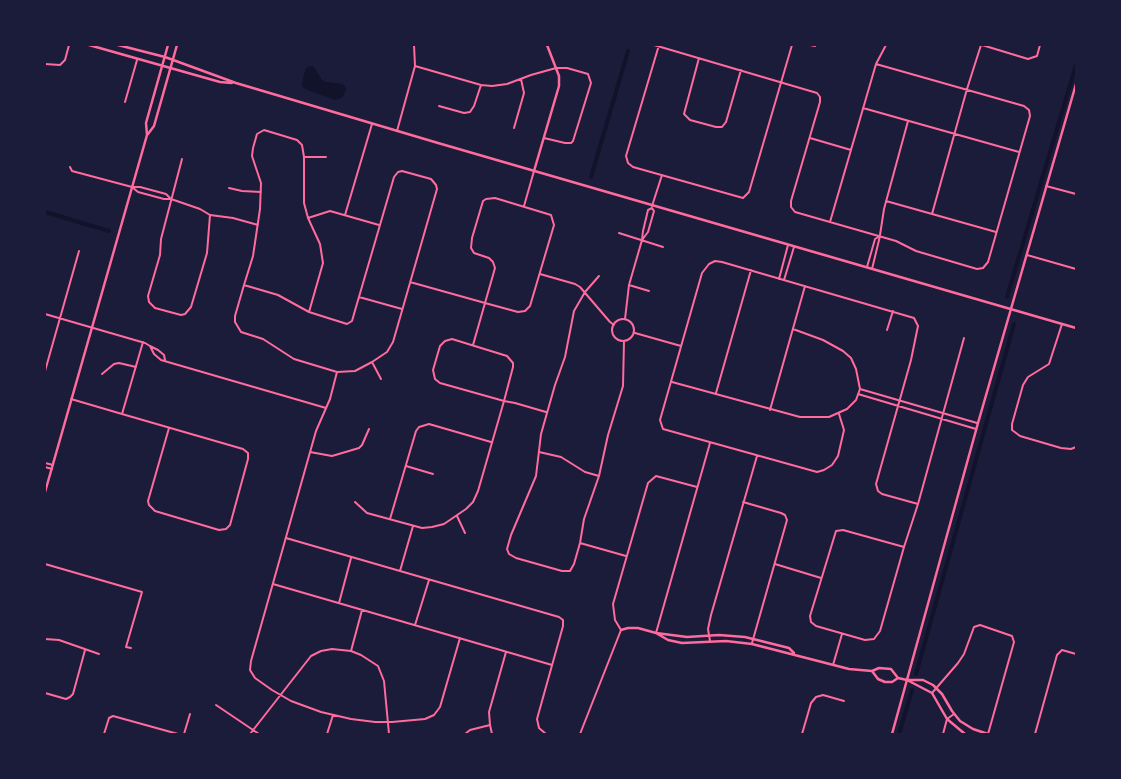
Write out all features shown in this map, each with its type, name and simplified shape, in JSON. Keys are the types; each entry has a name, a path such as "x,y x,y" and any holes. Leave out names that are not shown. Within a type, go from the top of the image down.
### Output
{"main road":[{"path":"89,45 220,82 236,83"},
{"path":"118,45 165,57 236,83 652,207 1076,328"},
{"path":"45,492 147,135 146,124 168,45"},
{"path":"147,135 154,126 177,45"},
{"path":"534,171 559,86 559,76 547,45"},
{"path":"892,734 978,423 1076,84"},
{"path":"1070,104 1076,106"},
{"path":"621,630 638,628 656,633 688,637 730,635 754,638 789,648 795,654"},
{"path":"656,633 674,642 689,644 710,642 752,644 849,669 872,671 885,667 891,668 898,678 932,693 947,719 965,734"},
{"path":"872,671 878,679 885,682 892,682 898,678"},
{"path":"906,680 923,680 937,688 954,714 967,726 978,732 988,734"}],"street":[{"path":"45,64 60,65 65,60 69,45"},
{"path":"397,131 415,66 414,45"},
{"path":"654,45 814,91 820,96 820,102 791,201 791,208 797,212 880,236 916,251 983,268 988,262 1030,116 1029,110 1024,106 876,64"},
{"path":"659,46 626,156 628,163 633,167 745,197 749,192 792,45"},
{"path":"810,45 815,46"},
{"path":"830,222 876,64 886,45"},
{"path":"932,214 981,45 1028,59 1034,58 1038,53 1040,45"},
{"path":"700,58 684,110 690,120 716,127 722,126 726,122 741,70"},
{"path":"125,102 137,60"},
{"path":"415,66 480,85 501,85 556,68 567,68 585,72 590,77 591,83 575,138 571,143 544,138"},
{"path":"514,128 524,93 521,79"},
{"path":"439,106 464,113 470,112 474,106 480,85"},
{"path":"863,108 1019,152"},
{"path":"872,269 880,241 886,201 908,121"},
{"path":"345,215 372,124"},
{"path":"244,285 278,295 309,312 347,324 352,321 360,297 394,177 398,172 402,171 431,179 437,189 390,347 387,352 355,371 337,372 294,359 263,340 241,332 235,322 235,316 244,285 253,256 258,226 261,183 252,156 252,148 257,134 264,130 297,140 302,145 304,157 304,203 308,218 320,244 323,263 309,312"},
{"path":"810,138 851,150"},
{"path":"304,157 326,157"},
{"path":"182,159 161,239 160,255 148,296 149,302 155,308 180,315 189,311 207,253 210,215"},
{"path":"70,167 72,171 166,194 171,199"},
{"path":"524,206 534,171"},
{"path":"625,319 629,285 642,240 648,210 652,207 662,175"},
{"path":"1046,186 1076,194"},
{"path":"132,187 138,192 171,199 200,209 210,215 233,218 258,226"},
{"path":"229,188 261,192"},
{"path":"410,282 485,304 518,312 525,311 530,306 540,274 554,225 553,218 548,213 494,198 486,199 481,205 471,243 474,253 489,258 495,268 485,304 473,346"},
{"path":"886,201 996,232"},
{"path":"642,240 650,225 654,211 652,207"},
{"path":"308,218 330,210 380,225"},
{"path":"619,233 663,247"},
{"path":"867,267 875,239 880,236"},
{"path":"779,278 788,245"},
{"path":"784,280 794,247"},
{"path":"45,371 79,251"},
{"path":"1027,255 1076,269"},
{"path":"839,414 844,427 844,434 836,459 827,469 813,472 663,429 660,420 702,273 709,264 715,261 722,262 909,316 917,321 918,330 911,360 876,484 878,491 882,494 918,504"},
{"path":"716,394 751,270"},
{"path":"540,274 575,284 585,292 610,322 614,324"},
{"path":"599,276 585,292 574,311 565,357 541,434 536,476 511,535 507,549 508,554 562,571 570,571 574,564 584,519 623,386 624,341"},
{"path":"629,285 649,291"},
{"path":"770,410 805,286"},
{"path":"360,297 402,309"},
{"path":"887,330 892,311"},
{"path":"45,314 143,342 158,350 165,360"},
{"path":"625,319 634,325 634,333 630,339 624,341 615,337 612,331 614,324 618,320 625,319"},
{"path":"1062,324 1049,363 1042,370 1028,377 1023,385 1011,427 1013,432 1020,436 1061,448 1071,449 1076,447"},
{"path":"671,381 800,417 829,417 839,414 856,400 860,389 856,369 847,354 823,340 793,329"},
{"path":"634,333 681,346"},
{"path":"904,547 838,530 834,534 821,578 810,616 811,622 816,626 865,640 874,639 880,631 918,504 964,338"},
{"path":"354,502 367,513 422,528 444,524 473,502 478,491 492,442 504,401 514,367 512,360 507,356 452,339 445,341 440,346 433,370 435,379 440,383 504,401 547,412"},
{"path":"122,414 143,342"},
{"path":"150,346 154,354 161,360 326,408"},
{"path":"372,362 381,379"},
{"path":"102,374 114,364 119,363 136,367"},
{"path":"337,372 326,408 316,431 250,670 255,678 280,695 306,707 333,715 352,719 387,722 424,719 437,712 443,702 460,638"},
{"path":"860,389 978,423"},
{"path":"858,394 977,429"},
{"path":"71,399 243,449 248,453 230,525 226,530 219,530 155,511 149,505 148,501 169,428"},
{"path":"390,519 416,431 423,425 429,424 492,442"},
{"path":"310,452 332,456 359,448 369,429"},
{"path":"656,633 710,443"},
{"path":"539,452 561,457 585,472 598,476"},
{"path":"710,642 708,629 711,615 757,456"},
{"path":"45,463 53,465"},
{"path":"406,466 433,474"},
{"path":"45,467 52,469"},
{"path":"580,734 621,630 615,620 614,604 648,483 656,476 697,487"},
{"path":"743,502 780,513 787,518 752,644"},
{"path":"457,516 465,533"},
{"path":"400,571 413,526"},
{"path":"286,538 559,617 563,620 563,626 537,719 539,728 546,734"},
{"path":"580,543 626,556"},
{"path":"339,603 351,558"},
{"path":"45,564 142,592 126,647 131,648"},
{"path":"775,564 821,578"},
{"path":"415,625 429,580"},
{"path":"273,584 552,665"},
{"path":"350,651 362,610"},
{"path":"932,693 964,654 972,629 975,626 980,625 1010,634 1014,638 1014,642 988,734"},
{"path":"833,665 842,634"},
{"path":"45,639 59,640 99,654"},
{"path":"250,734 308,660 316,653 327,649 350,651 369,659 381,671 384,681 388,734"},
{"path":"45,693 66,699 70,698 73,694 85,650"},
{"path":"1035,734 1057,655 1060,652 1067,651 1076,654"},
{"path":"492,734 490,725 491,703 506,652"},
{"path":"802,734 810,703 816,697 823,695 844,701"},
{"path":"216,706 259,734"},
{"path":"184,734 190,714"},
{"path":"943,734 947,719 954,714"},
{"path":"328,734 333,715"},
{"path":"104,734 111,716 178,734"},
{"path":"465,734 470,730 490,725"}],"shaded area":[{"path":"314,67 322,80 345,86 346,90 342,98 335,100 305,89 302,86 306,68"}],"waterway":[{"path":"591,177 628,51"},
{"path":"1007,297 1076,65"},
{"path":"45,212 109,231"},
{"path":"916,674 1014,324"},
{"path":"899,734 912,690"}]}
